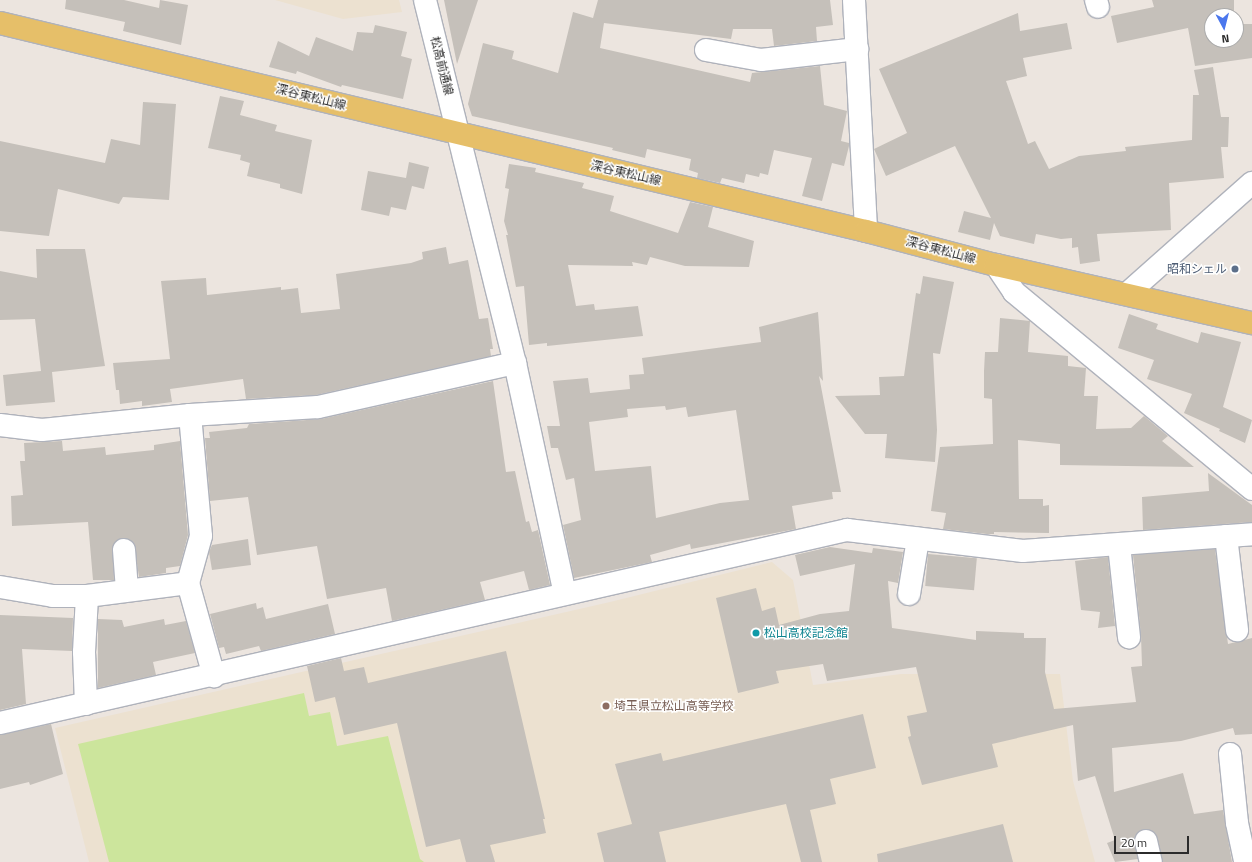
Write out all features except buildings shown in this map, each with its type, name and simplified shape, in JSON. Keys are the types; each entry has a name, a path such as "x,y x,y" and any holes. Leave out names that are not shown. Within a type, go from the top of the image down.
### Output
{"main road":[{"name":"深谷東松山線","path":"0,23 866,231 996,265 1128,293 1252,323"}],"street":[{"name":"松高前通線","path":"425,0 515,362 565,594"},
{"path":"854,0 866,231"},
{"path":"706,50 761,60 857,49"},
{"path":"1128,293 1252,182"},
{"path":"996,265 1014,292 1252,489"},
{"path":"0,425 42,430 190,415 318,407 515,362"},
{"path":"190,415 201,536 188,583 214,676"},
{"path":"0,723 214,676 847,530 1023,551 1252,534"},
{"path":"1226,536 1237,630"},
{"path":"909,594 918,539"},
{"path":"1119,545 1129,637"},
{"path":"124,550 128,590"},
{"path":"0,588 53,596 87,596 188,583"},
{"path":"86,704 84,652 87,596"},
{"path":"1230,754 1237,823 1245,862"},
{"path":"1146,841 1151,862"}],"shaded area":[{"path":"275,0 399,0 402,12 343,19"},
{"name":"埼玉県立松山高等学校","path":"772,562 793,580 813,685 901,674 1060,674 1073,781 1095,862 89,862 55,728 610,602"}],"green space":[{"path":"304,693 309,716 330,712 337,746 388,736 420,859 424,862 109,862 78,744"}],"place":[{"name":"昭和シェル","path":"1235,269"},
{"name":"松山高校記念館","path":"756,633"},
{"name":"埼玉県立松山高等学校","path":"606,706"}]}
